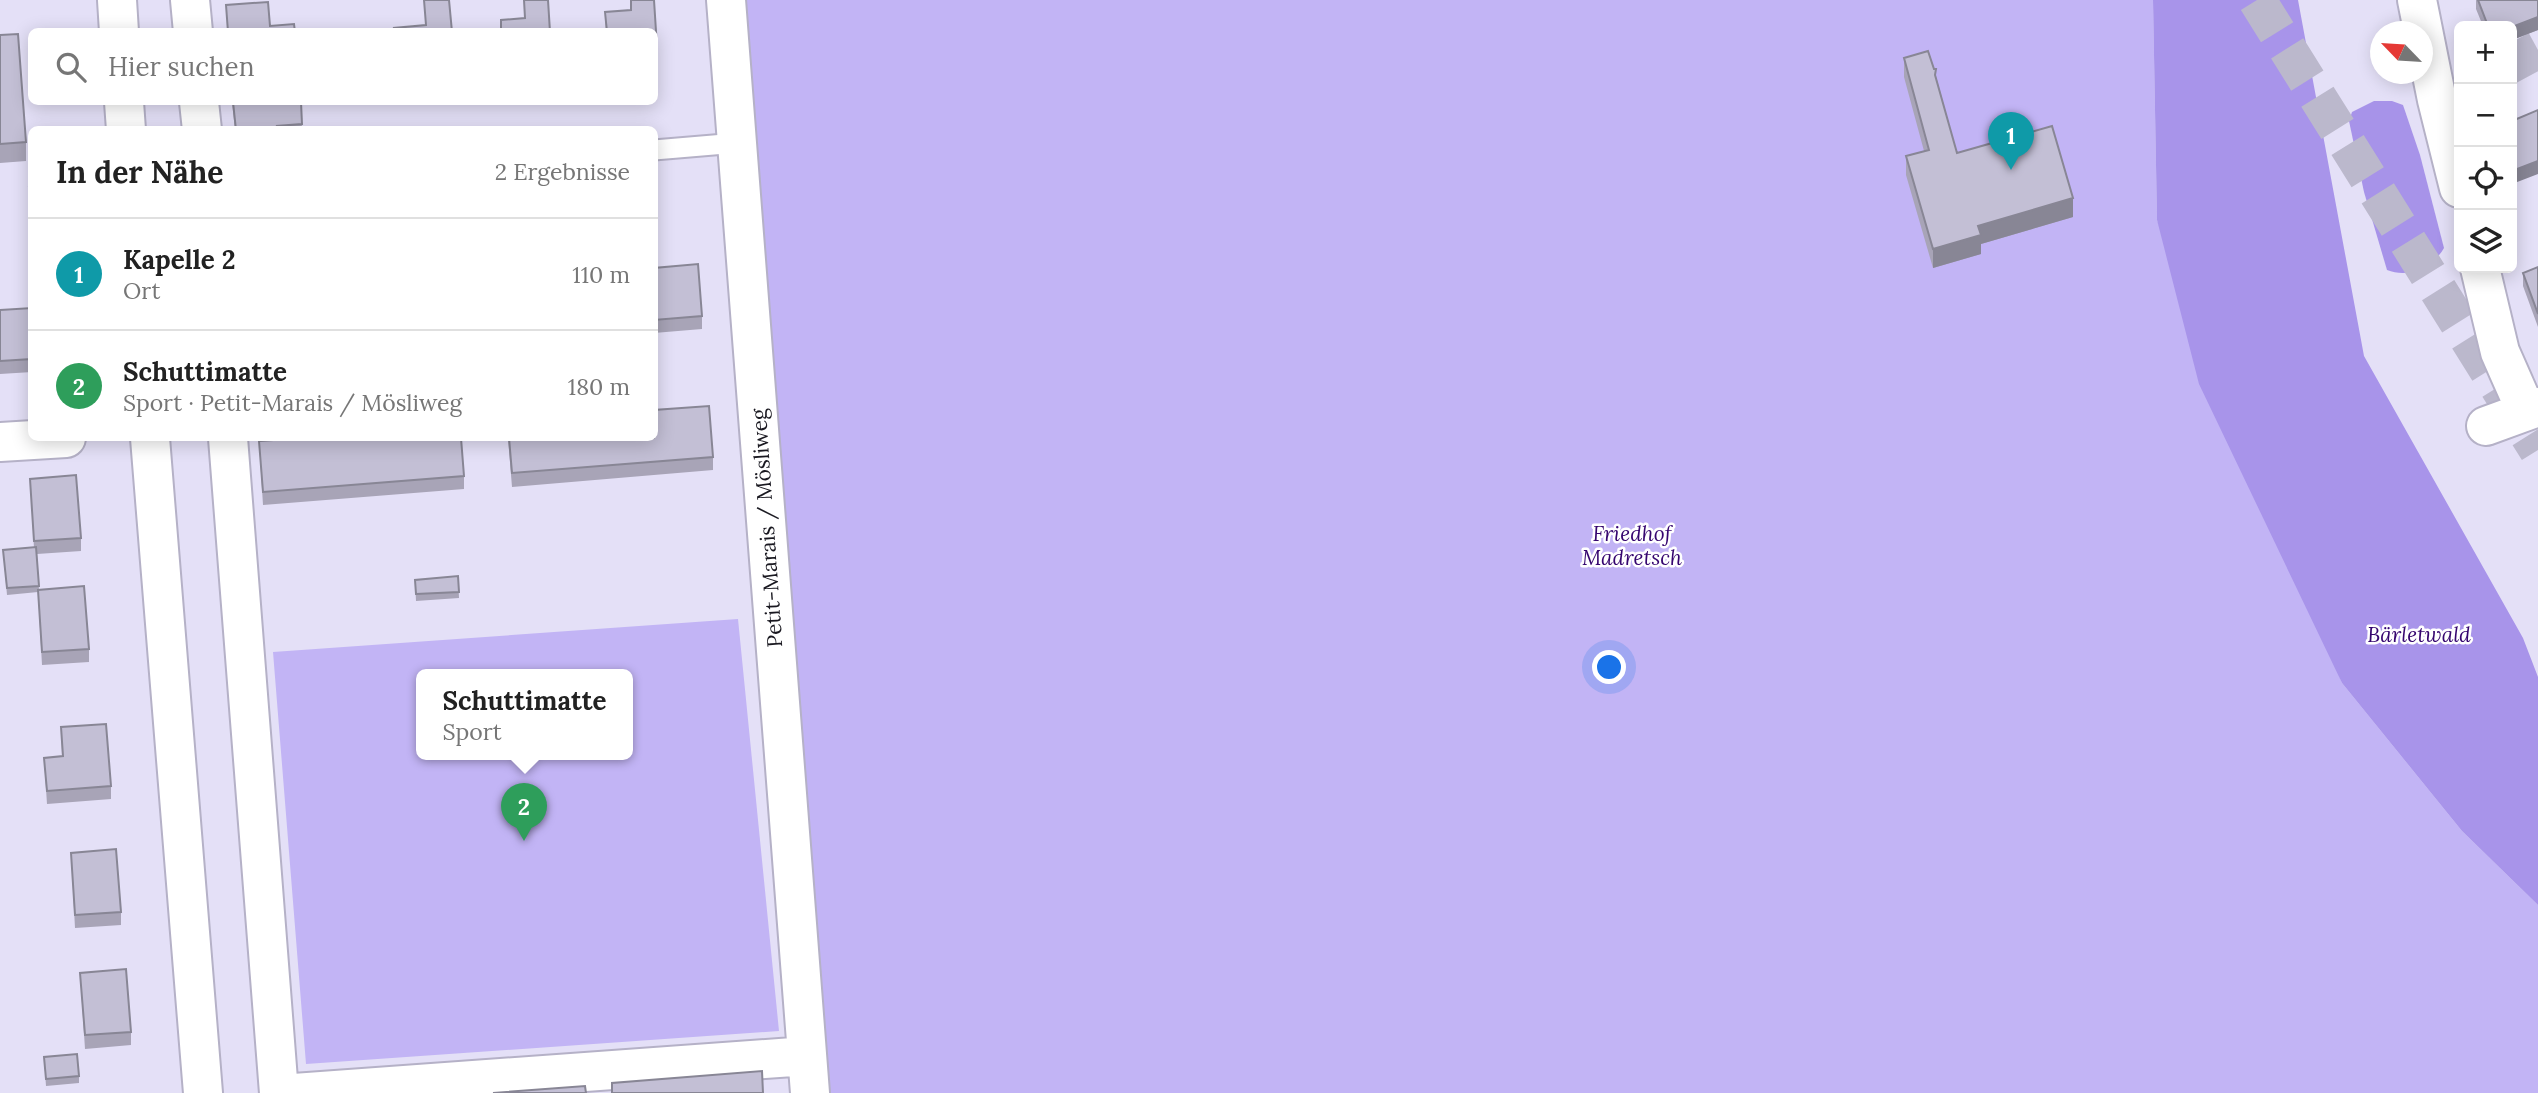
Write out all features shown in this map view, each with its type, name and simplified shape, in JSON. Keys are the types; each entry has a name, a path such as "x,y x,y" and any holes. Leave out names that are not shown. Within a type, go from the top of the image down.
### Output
{"street":[{"path":"117,0 119,28"},
{"path":"190,0 193,28"},
{"name":"Petit-Marais / Mösliweg","path":"294,1093 465,1081 808,1075 726,0"},
{"path":"2417,0 2454,168"},
{"path":"124,105 126,126"},
{"path":"199,105 202,126"},
{"path":"2481,273 2500,352 2532,409 2486,426"},
{"path":"0,442 28,440"},
{"path":"150,441 203,1093"},
{"path":"228,441 279,1093"}],"lane":[{"path":"658,150 737,143"}],"green space":[{"name":"Friedhof Madretsch","path":"726,0 2153,0 2157,220 2342,683 2462,831 2538,905 2538,1093 810,1093"},
{"name":"Bärletwald","path":"2153,0 2298,0 2364,356 2523,638 2538,677 2538,905 2462,831 2342,683 2199,384 2157,220"},
{"path":"738,619 779,1031 306,1064 273,652"}],"shaded area":[{"path":"2374,101 2392,101 2403,105 2420,155 2444,248 2434,261 2412,272 2387,270 2364,192 2349,121 2352,112"}],"building":[{"path":"424,0 449,0 452,28 394,28 426,25"},
{"path":"524,0 548,0 550,28 501,28 501,20 525,18"},
{"path":"631,0 654,0 656,28 607,28 605,12 631,10"},
{"path":"2478,0 2538,0 2538,17 2517,25 2517,21 2486,21"},
{"path":"268,2 270,26 294,24 294,28 228,28 226,5"},
{"path":"18,34 26,142 0,144 0,35"},
{"path":"1928,51 1936,69 1935,75 1957,153 2052,126 2073,198 1978,226 1981,235 1933,249 1906,156 1929,150 1904,58"},
{"path":"233,105 301,105 302,124 236,126"},
{"path":"2538,110 2538,161 2517,169 2517,147 2517,119"},
{"path":"698,264 702,316 658,320 658,268"},
{"path":"2538,267 2538,314 2523,273"},
{"path":"28,308 28,359 0,361 0,310"},
{"path":"709,406 713,457 512,473 509,441 658,441 658,410"},
{"path":"259,441 461,441 464,476 263,492"},
{"path":"76,475 81,538 34,541 30,479"},
{"path":"36,547 39,586 7,588 3,550"},
{"path":"458,576 459,592 416,594 415,580"},
{"path":"84,586 89,649 42,652 38,590"},
{"path":"106,724 111,786 47,791 44,758 63,756 61,727"},
{"path":"116,849 121,912 75,915 71,853"},
{"path":"126,969 131,1032 85,1035 80,973"},
{"path":"77,1054 79,1076 46,1079 44,1057"},
{"path":"762,1071 763,1093 612,1093 612,1083"},
{"path":"585,1086 586,1093 493,1093"}],"tunnel":[{"path":"2257,0 2538,450"},
{"path":"2517,51 2538,90"}],"place":[{"name":"Kapelle 2","path":"2011,170"},
{"name":"Schuttimatte","path":"524,841"}]}
